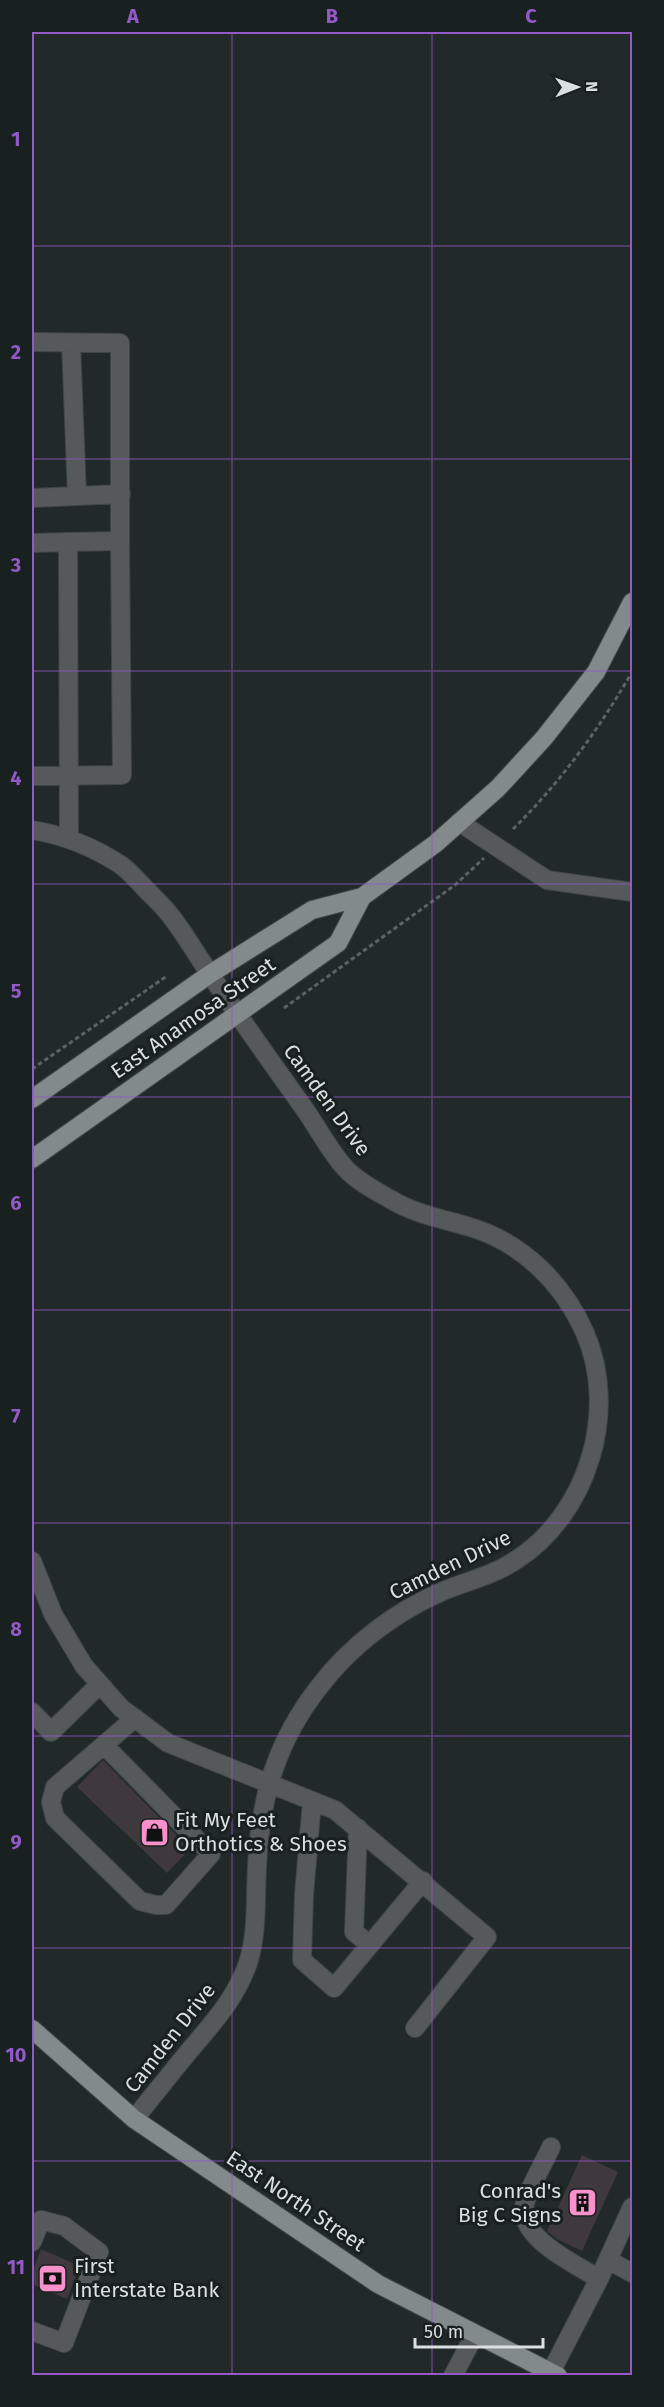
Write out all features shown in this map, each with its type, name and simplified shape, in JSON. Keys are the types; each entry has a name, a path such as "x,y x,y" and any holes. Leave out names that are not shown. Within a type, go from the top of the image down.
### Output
{"main road":[{"name":"East Anamosa Street","path":"32,1099 210,974 312,910 362,897 435,844 498,788 544,738 596,672 633,602"},
{"name":"East Anamosa Street","path":"32,1159 338,943 362,897"},
{"name":"East North Street","path":"32,2029 135,2119 378,2284 555,2374"}],"street":[{"path":"32,342 120,343 122,775 32,776"},
{"path":"71,343 77,496"},
{"path":"32,498 121,494"},
{"path":"32,543 120,541"},
{"path":"68,542 69,838"},
{"path":"459,822 547,880 633,892"},
{"name":"Camden Drive","path":"32,830 69,838 123,866 166,910 347,1171 391,1200 420,1213 499,1238 545,1272 560,1289 585,1333 594,1359 598,1385 597,1431 590,1461 566,1510 550,1530 519,1559 444,1591 388,1621 350,1652 320,1685 301,1712 279,1753 268,1782 258,1849 255,1930 247,1965 226,2008 135,2119"},
{"path":"33,1571 53,1614 84,1666 121,1707 168,1743 335,1810 423,1881 487,1937 415,2028"},
{"path":"32,1712 51,1732 100,1684"},
{"path":"104,1745 211,1854 166,1905 140,1901 55,1818 51,1802 55,1787 135,1718"},
{"path":"312,1800 304,1885 302,1960 334,1988 423,1881"},
{"path":"358,1828 354,1932 370,1945"},
{"path":"551,2147 524,2205 525,2220 532,2233 547,2246 599,2278"},
{"path":"555,2374 633,2207"},
{"path":"32,2242 36,2222 64,2226 99,2252 64,2343 32,2331"},
{"path":"608,2260 633,2272"},
{"path":"453,2376 475,2334"}],"path":[{"path":"513,829 542,801 585,745 633,672"},
{"path":"284,1008 455,885 485,857"},
{"path":"32,1069 167,976"}],"building":[{"path":"103,1760 190,1849 167,1873 77,1787"},
{"name":"Conrad's Big C Signs","path":"582,2155 618,2172 582,2251 557,2239 547,2231"},
{"name":"First Interstate Bank","path":"41,2249 80,2266 67,2299 32,2284 32,2272"}],"place":[{"name":"Fit My Feet Orthotics & Shoes","path":"154,1832"},
{"name":"Conrad's Big C Signs","path":"582,2203"},
{"name":"First Interstate Bank","path":"53,2278"}]}
